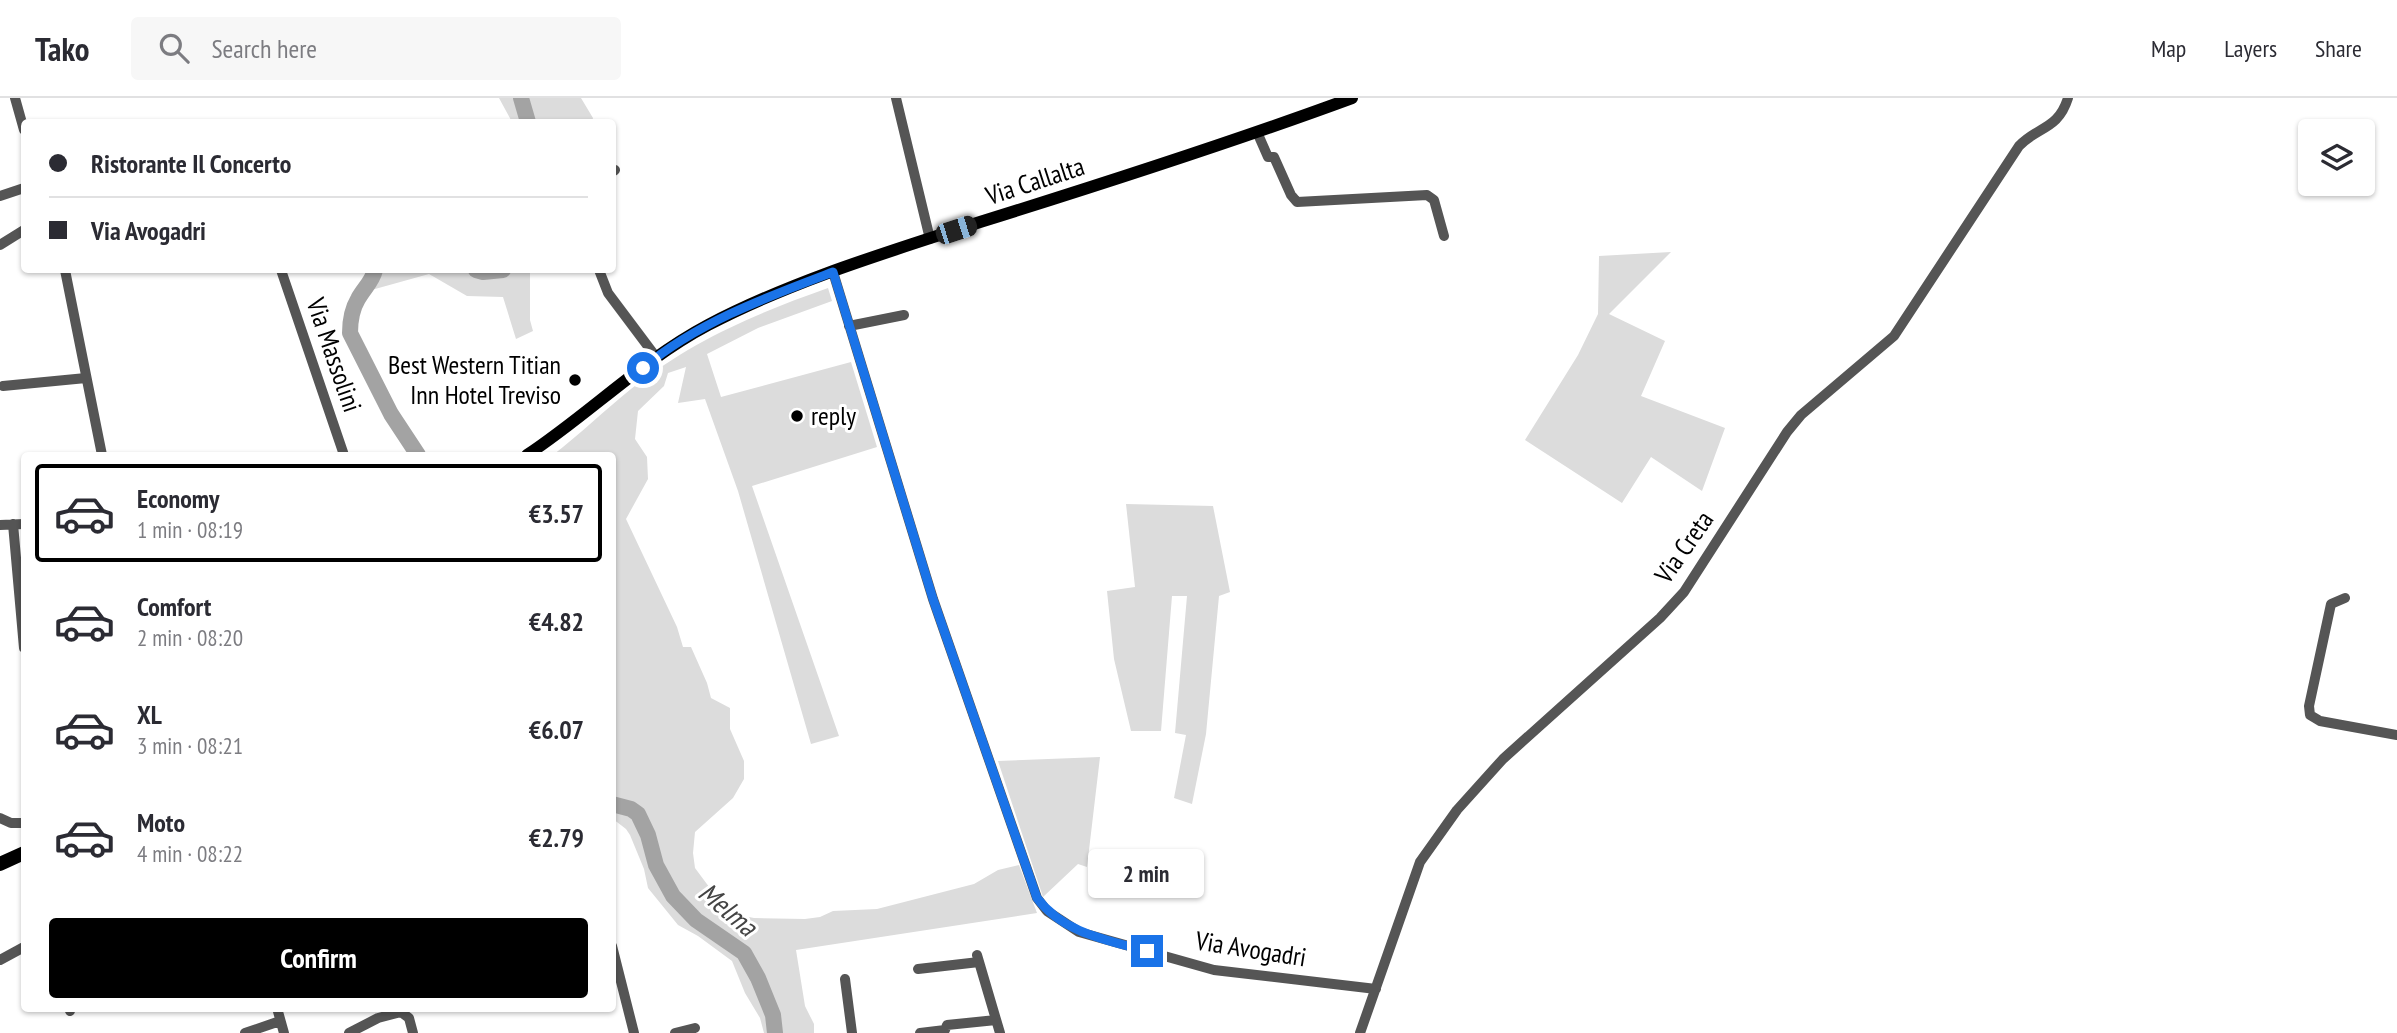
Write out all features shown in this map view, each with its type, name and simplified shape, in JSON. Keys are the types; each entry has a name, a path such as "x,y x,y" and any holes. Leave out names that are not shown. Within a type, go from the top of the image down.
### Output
{"highway":[{"path":"0,864 21,854"}],"main road":[{"name":"Via Callalta","path":"531,452 656,357 717,320 770,295 1352,98"}],"street":[{"path":"15,98 21,119"},
{"path":"896,98 930,239"},
{"name":"Via Creta","path":"1360,1033 1420,862 1457,810 1503,759 1660,618 1684,592 1787,432 1801,415 1894,336 2018,146 2026,138 2053,124 2061,116 2068,98"},
{"path":"1256,132 1268,157 1274,157 1291,195 1297,202 1427,195 1434,200 1444,236"},
{"path":"0,196 21,189"},
{"path":"0,245 21,232"},
{"name":"Via Avogadri","path":"833,272 933,599 1037,898 1047,911 1079,932 1214,970 1376,989"},
{"path":"66,273 101,452"},
{"name":"Via Massolini","path":"282,273 343,452"},
{"path":"600,273 608,293 656,357"},
{"path":"849,326 904,315"},
{"path":"4,386 86,378"},
{"path":"0,524 19,524 21,574"},
{"path":"2345,598 2331,604 2309,706 2310,715 2320,721 2397,734"},
{"path":"0,818 11,823 21,823"},
{"path":"0,960 21,949"},
{"path":"918,969 978,958 1000,1033 1008,1033"},
{"path":"616,962 634,1033"},
{"path":"845,979 852,1033"},
{"path":"278,1012 284,1033"},
{"path":"349,1033 378,1018 401,1012 407,1015 413,1033"},
{"path":"920,1033 945,1030 947,1025 996,1020"},
{"path":"245,1033 280,1021"},
{"path":"675,1033 695,1028"}],"shaded area":[{"path":"499,98 581,98 593,118 593,119 510,119"},
{"path":"1671,252 1609,314 1665,341 1641,396 1725,428 1702,491 1651,457 1622,503 1525,440 1578,355 1598,314 1599,256"},
{"path":"371,273 530,273 530,320 533,331 516,339 503,297 467,296 429,274 357,294"},
{"path":"828,288 832,301 758,328 707,354 721,397 851,362 877,447 752,486 839,736 811,744 738,491 705,399 678,403 686,367 668,373 664,386 638,411 635,439 647,457 648,479 626,519 677,627 683,647 691,647 711,698 730,708 730,729 744,761 744,779 733,798 695,832 695,868 721,903 739,915 805,919 820,917 833,911 877,909 974,884 998,870 1019,865 1037,913 796,950 805,1006 814,1024 814,1033 764,1033 760,1018 745,993 732,961 678,925 648,888 644,869 630,835 616,821 616,452 557,452 631,389 678,356 725,330"},
{"path":"1126,504 1213,506 1230,592 1219,596 1206,734 1192,804 1174,798 1186,735 1175,733 1187,596 1172,596 1161,731 1131,731 1114,659 1107,591 1135,587"},
{"path":"1100,757 1087,867 1078,864 1043,897 998,761"}],"waterway":[{"name":"Melma","path":"521,98 527,119"},
{"name":"Melma","path":"374,273 354,307 350,333 391,414 416,452"},
{"name":"Melma","path":"616,805 638,814 648,835 656,865 673,896 696,920 744,953 773,1015 775,1033"}],"place":[{"name":"Best Western Titian Inn Hotel Treviso","path":"575,380"},
{"name":"reply","path":"797,416"}],"route":[{"path":"643,368 707,326 770,295 833,272 933,599 1037,898 1047,911 1079,932 1147,951"}]}
